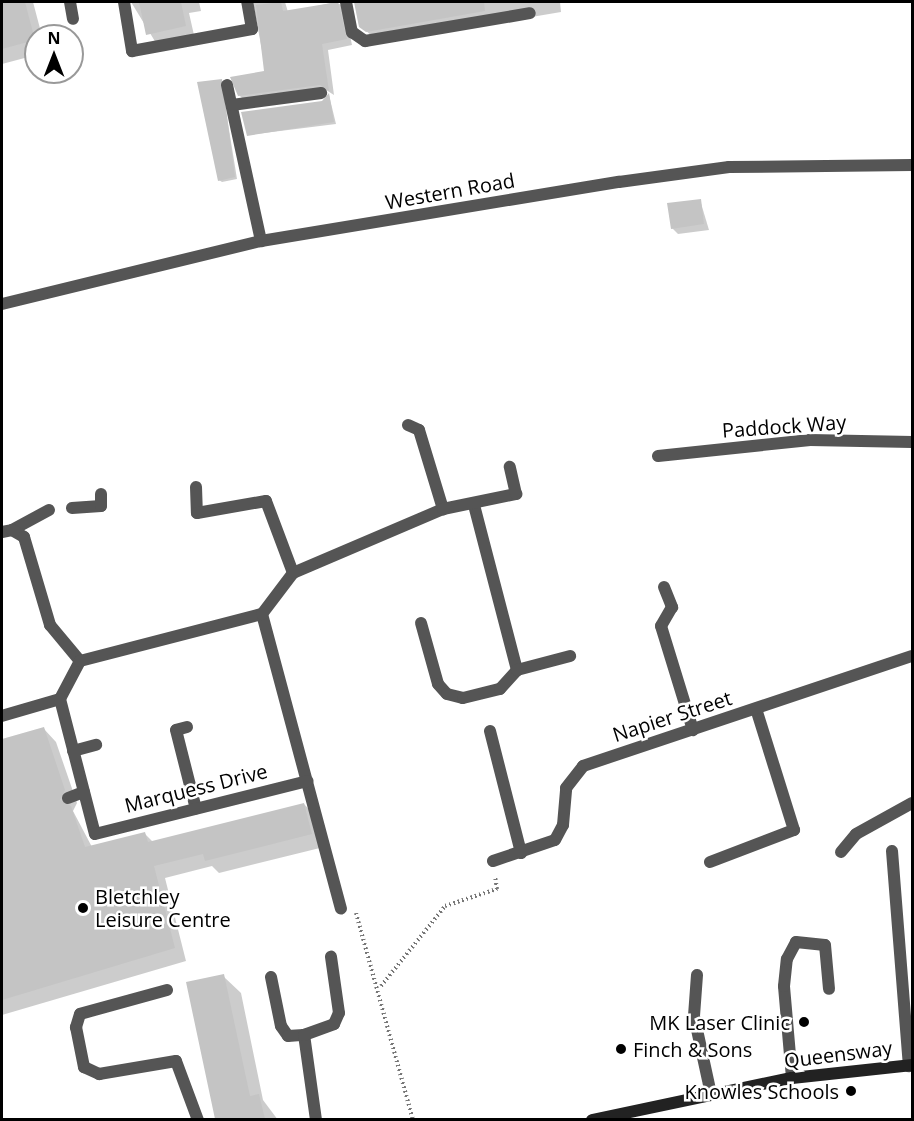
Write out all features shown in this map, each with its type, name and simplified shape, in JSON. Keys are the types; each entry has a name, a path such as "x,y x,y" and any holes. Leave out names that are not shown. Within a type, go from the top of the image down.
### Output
{"street":[{"path":"70,2 73,19"},
{"path":"124,2 132,51 252,29 247,2"},
{"path":"345,2 352,32 365,41 530,13"},
{"path":"227,85 261,241"},
{"path":"232,105 321,93"},
{"name":"Western Road","path":"2,304 261,241 729,167 912,165"},
{"path":"408,425 419,430 443,509"},
{"name":"Paddock Way","path":"658,456 810,440 912,442"},
{"path":"80,661 262,614 293,573 443,509 474,505 516,494 510,467"},
{"path":"196,487 197,513 267,501 293,573"},
{"path":"72,508 102,506 101,494"},
{"path":"474,505 518,670"},
{"path":"7,531 49,510"},
{"path":"7,531 24,537 50,625 80,661"},
{"path":"664,587 672,607 661,626 693,730"},
{"path":"262,614 341,909"},
{"path":"422,623 438,684 447,694 463,698 500,689 518,670 570,656"},
{"name":"Napier Street","path":"493,861 555,840 563,825 566,788 583,766 912,656"},
{"path":"2,716 60,699 77,674 80,661"},
{"path":"60,699 84,792 68,798"},
{"path":"710,862 794,830 756,709"},
{"path":"188,727 176,730 196,809"},
{"path":"490,731 521,853"},
{"path":"73,751 96,745"},
{"name":"Marquess Drive","path":"84,792 95,834 307,781"},
{"path":"841,852 856,834 908,805"},
{"path":"892,851 910,1065"},
{"path":"792,1078 784,986 787,959 796,942 825,945 829,989"},
{"path":"271,977 281,1026 288,1035 304,1035 334,1024 339,1013 331,957"},
{"path":"697,975 694,1016 711,1094"},
{"path":"167,990 80,1014 76,1027 84,1067 99,1074 176,1060 198,1119"},
{"path":"304,1035 316,1119"},
{"name":"Queensway","path":"592,1119 792,1078 910,1065"}],"path":[{"path":"381,987 445,906 497,889 493,861"},
{"path":"359,914 381,987 413,1119"}],"building":[{"path":"2,2 25,2 31,24 24,24 24,43 2,49"},
{"path":"139,2 181,2 186,26 146,35"},
{"path":"281,2 283,11 338,2 347,39 322,44 329,91 320,85 238,96 230,77 264,71 256,5"},
{"path":"354,2 484,2 485,11 366,32 359,27"},
{"path":"222,79 235,177 218,181 197,82"},
{"path":"329,93 334,122 247,136 241,112 322,101"},
{"path":"701,199 704,224 671,229 667,203"},
{"name":"Bletchley Leisure Centre","path":"44,727 65,790 60,800 71,806 85,847 145,832 148,842 304,803 312,834 205,861 203,854 154,866 175,948 2,1000 2,739"},
{"path":"224,974 250,1096 259,1094 265,1119 215,1119 186,982"}],"place":[{"name":"Bletchley Leisure Centre","path":"83,908"},
{"name":"MK Laser Clinic","path":"804,1022"},
{"name":"Finch & Sons","path":"621,1049"},
{"name":"Knowles Schools","path":"851,1091"}]}
